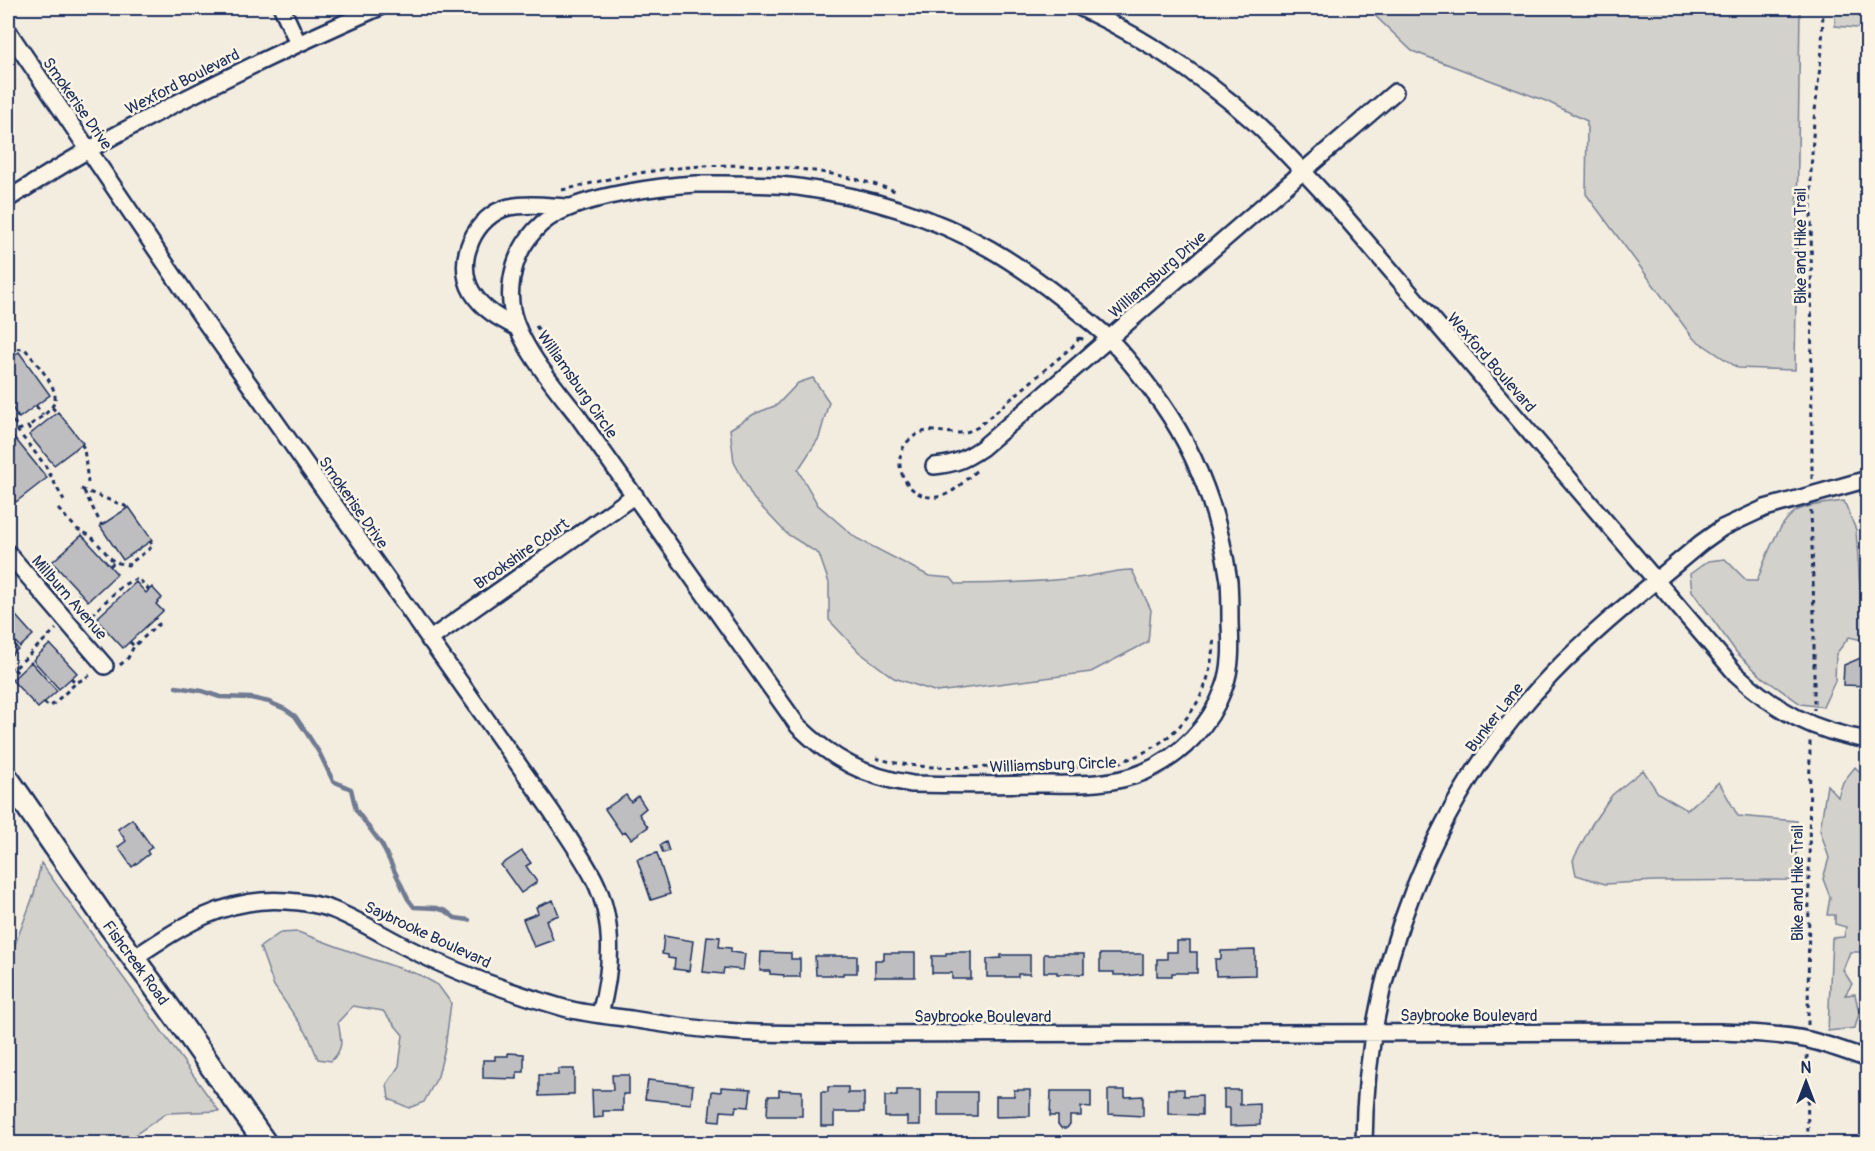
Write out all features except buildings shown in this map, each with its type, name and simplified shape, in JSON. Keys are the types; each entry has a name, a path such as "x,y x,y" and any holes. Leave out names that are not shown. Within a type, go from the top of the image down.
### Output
{"main road":[{"name":"Fishcreek Road","path":"8,779 111,928 266,1143"}],"street":[{"path":"282,8 298,43"},
{"name":"Wexford Boulevard","path":"8,199 89,150 196,93 298,43 378,8"},
{"name":"Wexford Boulevard","path":"1081,8 1134,35 1198,78 1274,141 1341,212 1736,674 1779,709 1812,725 1843,736 1868,740"},
{"name":"Smokerise Drive","path":"8,32 208,325 552,813 594,879 603,902 610,938 609,971 600,1014"},
{"name":"Williamsburg Drive","path":"934,466 949,465 964,460 982,448 1304,173 1395,92"},
{"name":"Williamsburg Circle","path":"675,185 774,185 859,198 944,226 991,249 1041,282 1109,339 1141,377 1186,444 1216,519 1229,583 1231,648 1224,689 1213,711 1198,732 1176,754 1154,767 1120,781 1064,784 912,784 875,776 836,758 816,744 798,726 551,382 518,328 510,295 517,260 525,243 554,215 571,207 628,193 675,185"},
{"path":"518,328 496,316 480,302 471,290 466,271 468,246 479,226 492,214 508,207 532,205 571,207"},
{"name":"Bunker Lane","path":"1364,1143 1365,1090 1372,1033 1394,943 1404,913 1439,833 1468,783 1510,722 1571,655 1722,528 1764,508 1868,479"},
{"name":"Brookshire Court","path":"429,640 634,495"},
{"name":"Millburn Avenue","path":"8,553 70,625 113,665"},
{"name":"Saybrooke Boulevard","path":"134,958 176,929 219,909 254,901 276,900 306,903 330,909 366,924 403,945 472,977 527,997 567,1008 692,1028 771,1034 1758,1033 1808,1040 1868,1059"}],"path":[{"name":"Bike and Hike Trail","path":"1813,484 1811,172 1822,49 1823,8"},
{"path":"559,191 633,174 681,167 720,165 770,167 825,173 899,192"},
{"path":"534,323 591,406"},
{"path":"981,466 950,493 928,497 910,488 904,481 900,472 899,459 902,448 916,434 933,430 961,434 978,427 1073,346 1079,338 1077,331"},
{"path":"8,348 25,349 55,390 57,399 52,407 28,427 8,432"},
{"path":"36,405 43,415"},
{"path":"52,407 57,413"},
{"path":"8,414 10,420 45,465 65,503"},
{"path":"10,420 18,416"},
{"path":"28,427 33,433"},
{"path":"81,444 84,448 88,483"},
{"path":"102,526 82,490 127,508"},
{"path":"1810,504 1814,615 1814,709 1812,716"},
{"path":"58,509 77,529 91,536 114,562 128,565 153,546 150,541"},
{"path":"86,540 91,536"},
{"path":"110,566 114,562"},
{"path":"14,669 41,643 70,625 123,585 138,578 149,590"},
{"path":"123,585 127,590"},
{"path":"44,703 50,707 76,683 128,658 134,646 159,624 155,618"},
{"path":"868,755 915,766 976,767 1100,766 1140,754 1162,742 1180,726 1195,706 1205,686 1215,634"},
{"path":"130,642 134,646"},
{"path":"41,643 46,648"},
{"path":"8,667 19,674"},
{"path":"71,678 76,683"},
{"name":"Bike and Hike Trail","path":"1808,1030 1811,735"},
{"path":"1808,1050 1808,1143"}],"shaded area":[{"path":"1367,8 1800,8 1795,370 1738,368 1693,338 1586,194 1587,121 1546,101 1412,51"},
{"path":"1835,8 1867,8 1867,29 1835,26"},
{"path":"813,378 829,402 819,438 798,470 818,505 856,538 929,576 951,578 956,584 1047,581 1132,570 1151,610 1148,642 1091,672 937,692 894,678 859,652 829,620 829,583 819,554 787,534 753,498 734,462 730,429 754,414 777,405 798,383"},
{"path":"1844,501 1856,530 1860,588 1867,588 1867,641 1849,637 1836,654 1835,681 1823,707 1801,704 1762,677 1737,653 1692,591 1690,574 1708,561 1725,559 1747,581 1757,581 1774,540 1793,513 1811,506"},
{"path":"1855,767 1864,778 1867,787 1863,795 1867,803 1860,810 1867,812 1865,842 1868,848 1867,952 1850,952 1843,970 1852,984 1845,995 1855,994 1859,1013 1855,1028 1828,1031 1832,938 1844,937 1846,927 1835,924 1835,915 1827,915 1830,897 1823,879 1829,858 1820,830 1827,785 1838,797 1843,782"},
{"path":"1643,770 1658,793 1687,810 1719,782 1738,816 1797,821 1796,880 1655,881 1605,884 1576,875 1573,860 1592,824 1612,795"},
{"path":"41,863 219,1111 167,1113 126,1143 8,1143 8,956 10,958 34,894"},
{"path":"298,932 420,975 438,985 451,1003 445,1048 438,1076 424,1102 409,1108 389,1099 387,1084 399,1066 403,1035 383,1011 353,1006 338,1022 341,1043 338,1052 331,1061 318,1059 308,1035 274,986 260,947 280,933"},
{"path":"1770,1133 1797,1139 1803,1143 1729,1143"}],"waterway":[{"path":"176,687 202,691 220,697 251,698 269,702 295,716 320,754 333,781 351,789 356,810 382,845 414,907 436,908 446,911 455,918 469,920"}]}
